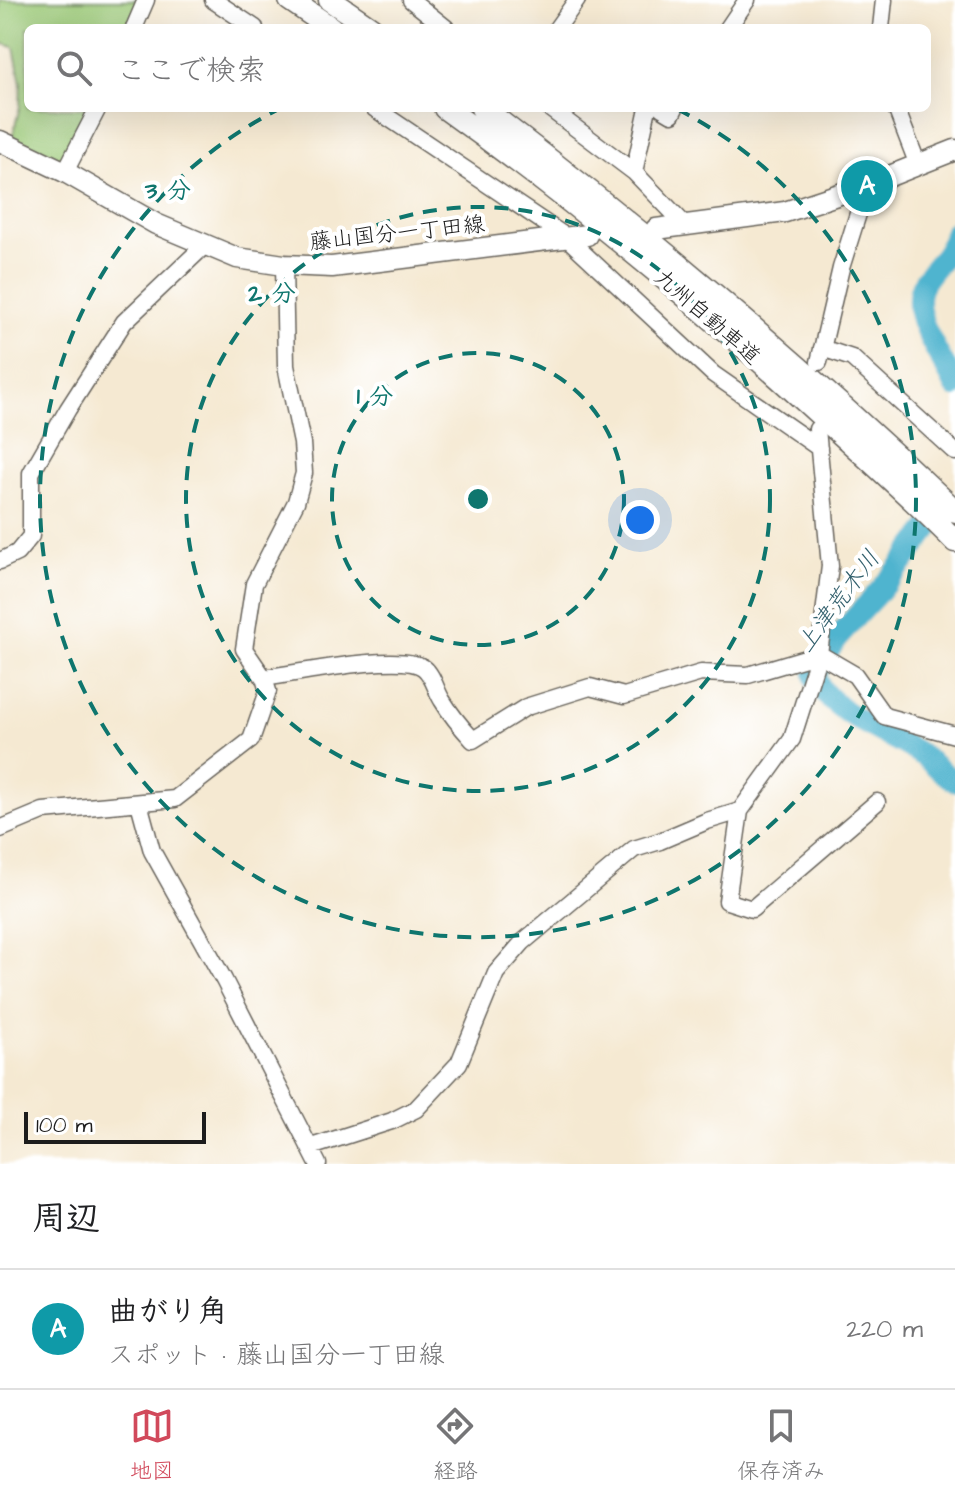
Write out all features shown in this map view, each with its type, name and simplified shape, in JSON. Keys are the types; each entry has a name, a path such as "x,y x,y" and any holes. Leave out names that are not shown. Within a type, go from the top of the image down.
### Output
{"highway":[{"path":"290,0 325,24"},
{"path":"330,0 365,24"},
{"name":"九州自動車道","path":"450,112 563,196 649,266 763,363 955,541"},
{"name":"九州自動車道","path":"487,112 589,190 778,347 955,511"}],"main road":[{"name":"藤山国分一丁田線","path":"0,141 65,172 156,224 237,258 284,265 332,267 587,235"},
{"path":"656,229 785,212 867,185 955,150"}],"street":[{"path":"136,24 146,0"},
{"path":"213,0 249,24"},
{"path":"411,0 441,24"},
{"path":"560,24 577,0"},
{"path":"731,24 747,0"},
{"path":"881,24 884,0"},
{"path":"65,172 96,112"},
{"path":"380,112 566,237 713,374 819,448"},
{"path":"554,112 634,172 686,226"},
{"path":"634,172 647,112"},
{"path":"898,112 918,165"},
{"path":"867,185 841,268 821,355 852,358 955,452"},
{"path":"0,561 17,553 31,536 31,473 124,322 205,245"},
{"path":"0,829 43,811 175,799 251,740 268,691 264,678 244,649 254,584 296,502 304,473 302,443 286,366 284,265"},
{"path":"817,429 830,566 819,654 792,739 740,811 727,901 752,909 877,802"},
{"path":"264,678 392,660 414,662 426,669 440,698 458,725 473,740 526,707 590,687 624,696 701,673 748,675 819,654 855,675 884,716 955,735"},
{"path":"139,803 152,851 217,966 318,1164"},
{"path":"311,1147 392,1121 416,1109 459,1063 496,973 523,942 634,849 740,811"}],"green space":[{"path":"0,0 144,0 128,24 24,24 24,112 96,112 65,172 10,146 20,106 21,83 14,47 0,43"}],"waterway":[{"name":"上津荒木川","path":"955,232 946,252 925,280 919,306 928,334 955,386"},
{"name":"上津荒木川","path":"945,508 893,575 842,632 815,675 821,688 845,711 908,746 955,781"}],"place":[{"name":"曲がり角","path":"867,186"}]}
